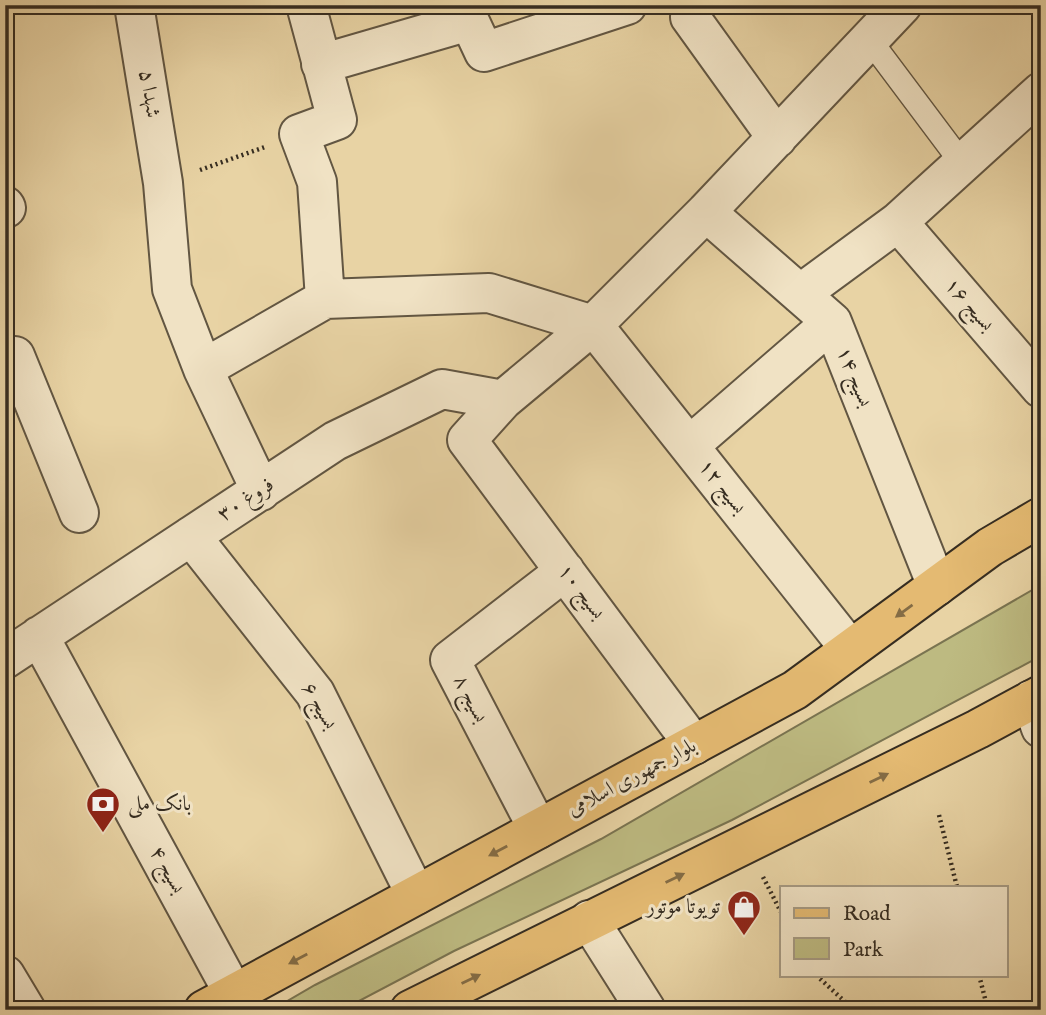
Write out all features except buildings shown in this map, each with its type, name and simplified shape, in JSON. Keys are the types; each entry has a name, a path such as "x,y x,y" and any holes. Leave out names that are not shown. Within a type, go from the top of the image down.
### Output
{"main road":[{"name":"بلوار جمهوری اسلامی","path":"219,1002 795,690 990,547 1041,517"},
{"path":"990,547 1041,529"},
{"path":"422,1007 589,920 978,729 1038,708"}],"street":[{"name":"شهدا ۵","path":"134,5 163,183 172,289 204,369 261,491"},
{"path":"306,5 337,120 299,134 317,182 325,299"},
{"path":"321,64 466,13 484,52 627,5"},
{"path":"691,5 690,17 777,138"},
{"path":"503,401 593,325 706,212 902,5"},
{"path":"800,295 898,222 1041,92"},
{"name":"بسیج ۱۴","path":"706,212 832,322 937,586"},
{"name":"بسیج ۱۶","path":"898,222 1035,370"},
{"path":"204,369 325,299 489,293 593,325"},
{"path":"690,446 832,322"},
{"name":"بسیج ۱۲","path":"593,325 850,649"},
{"path":"10,358 79,513"},
{"name":"فروغ ۳۰","path":"5,659 335,441 442,389 503,401"},
{"name":"بسیج ۱۰","path":"503,401 467,440 694,744"},
{"name":"بسیج ۶","path":"191,536 315,693 416,895"},
{"name":"بسیج ۸","path":"538,829 450,660 565,571"},
{"name":"بسیج ۴","path":"39,636 219,1002"},
{"path":"589,920 646,1010"},
{"path":"5,975 26,1010"}],"lane":[{"path":"869,39 962,163"}],"path":[{"path":"163,183 299,134"},
{"path":"939,815 957,886"},
{"path":"817,976 854,1010"},
{"path":"979,976 988,1010"}],"green space":[{"path":"1041,585 1041,656 732,820 454,951 342,1010 272,1010 315,985 601,839"}],"place":[{"name":"بانک ملی","path":"103,834"},
{"name":"تویوتا موتور","path":"744,937"}]}
